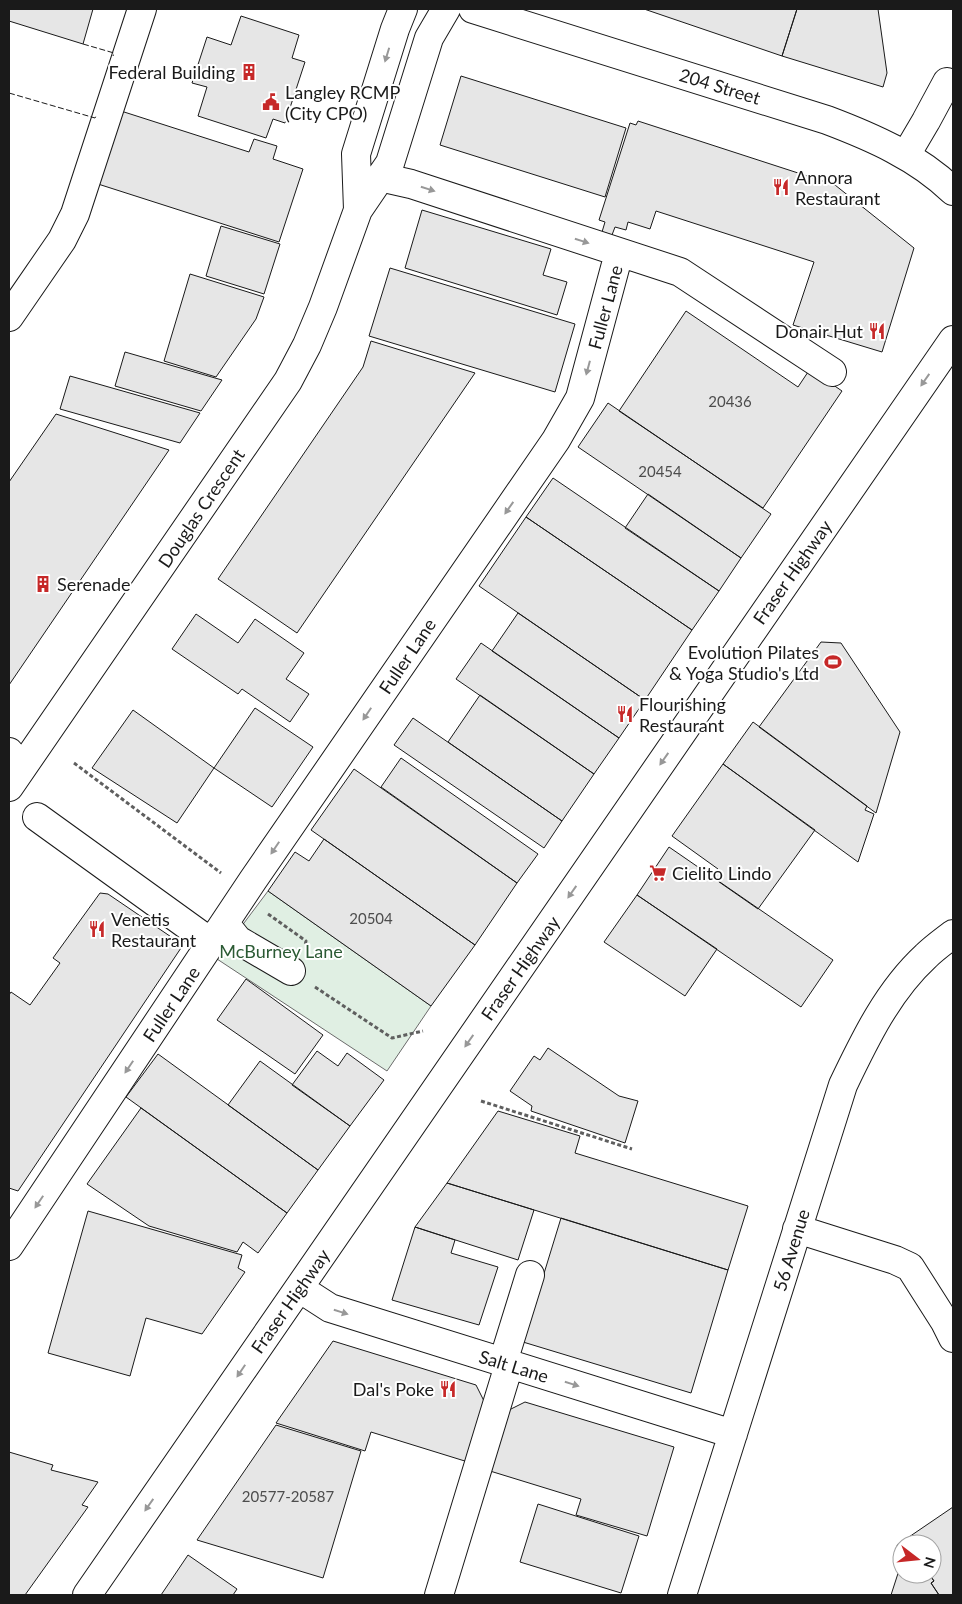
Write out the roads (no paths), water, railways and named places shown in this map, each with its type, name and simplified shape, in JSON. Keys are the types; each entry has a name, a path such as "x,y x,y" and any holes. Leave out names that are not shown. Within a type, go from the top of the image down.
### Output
{"street":[{"path":"9,317 62,240 75,214 85,190 142,9"},
{"name":"Douglas Crescent","path":"358,210 356,154 395,29 404,9"},
{"name":"Douglas Crescent","path":"13,769 288,381 307,345 323,307 358,210 390,163 429,38 446,9"},
{"name":"204 Street","path":"473,9 827,120 866,135 906,155 953,191"},
{"path":"906,155 947,82"},
{"name":"Fuller Lane","path":"9,1246 226,934 259,872 556,440 580,398 620,253 411,184 380,177"},
{"path":"620,253 680,272 832,372"},
{"name":"Fraser Highway","path":"87,1595 953,340"},
{"path":"36,817 202,936 226,934 291,972"},
{"name":"56 Avenue","path":"682,1595 842,1085 871,1028 896,990 926,956 953,934"},
{"path":"797,1229 895,1260 910,1268 945,1322 953,1338"},
{"path":"439,1595 530,1275"},
{"name":"Salt Lane","path":"299,1288 330,1308 733,1434"}],"place":[{"name":"Federal Building","path":"249,72"},
{"name":"Langley RCMP (City CPO)","path":"271,102"},
{"name":"Annora Restaurant","path":"781,187"},
{"name":"Donair Hut","path":"877,331"},
{"name":"Serenade","path":"43,584"},
{"name":"Evolution Pilates & Yoga Studio's Ltd","path":"833,662"},
{"name":"Flourishing Restaurant","path":"625,714"},
{"name":"Cielito Lindo","path":"658,873"},
{"name":"Venetis Restaurant","path":"97,929"},
{"name":"Dal's Poke","path":"448,1389"}],"park label":[{"name":"McBurney Lane","path":"281,951"}]}
